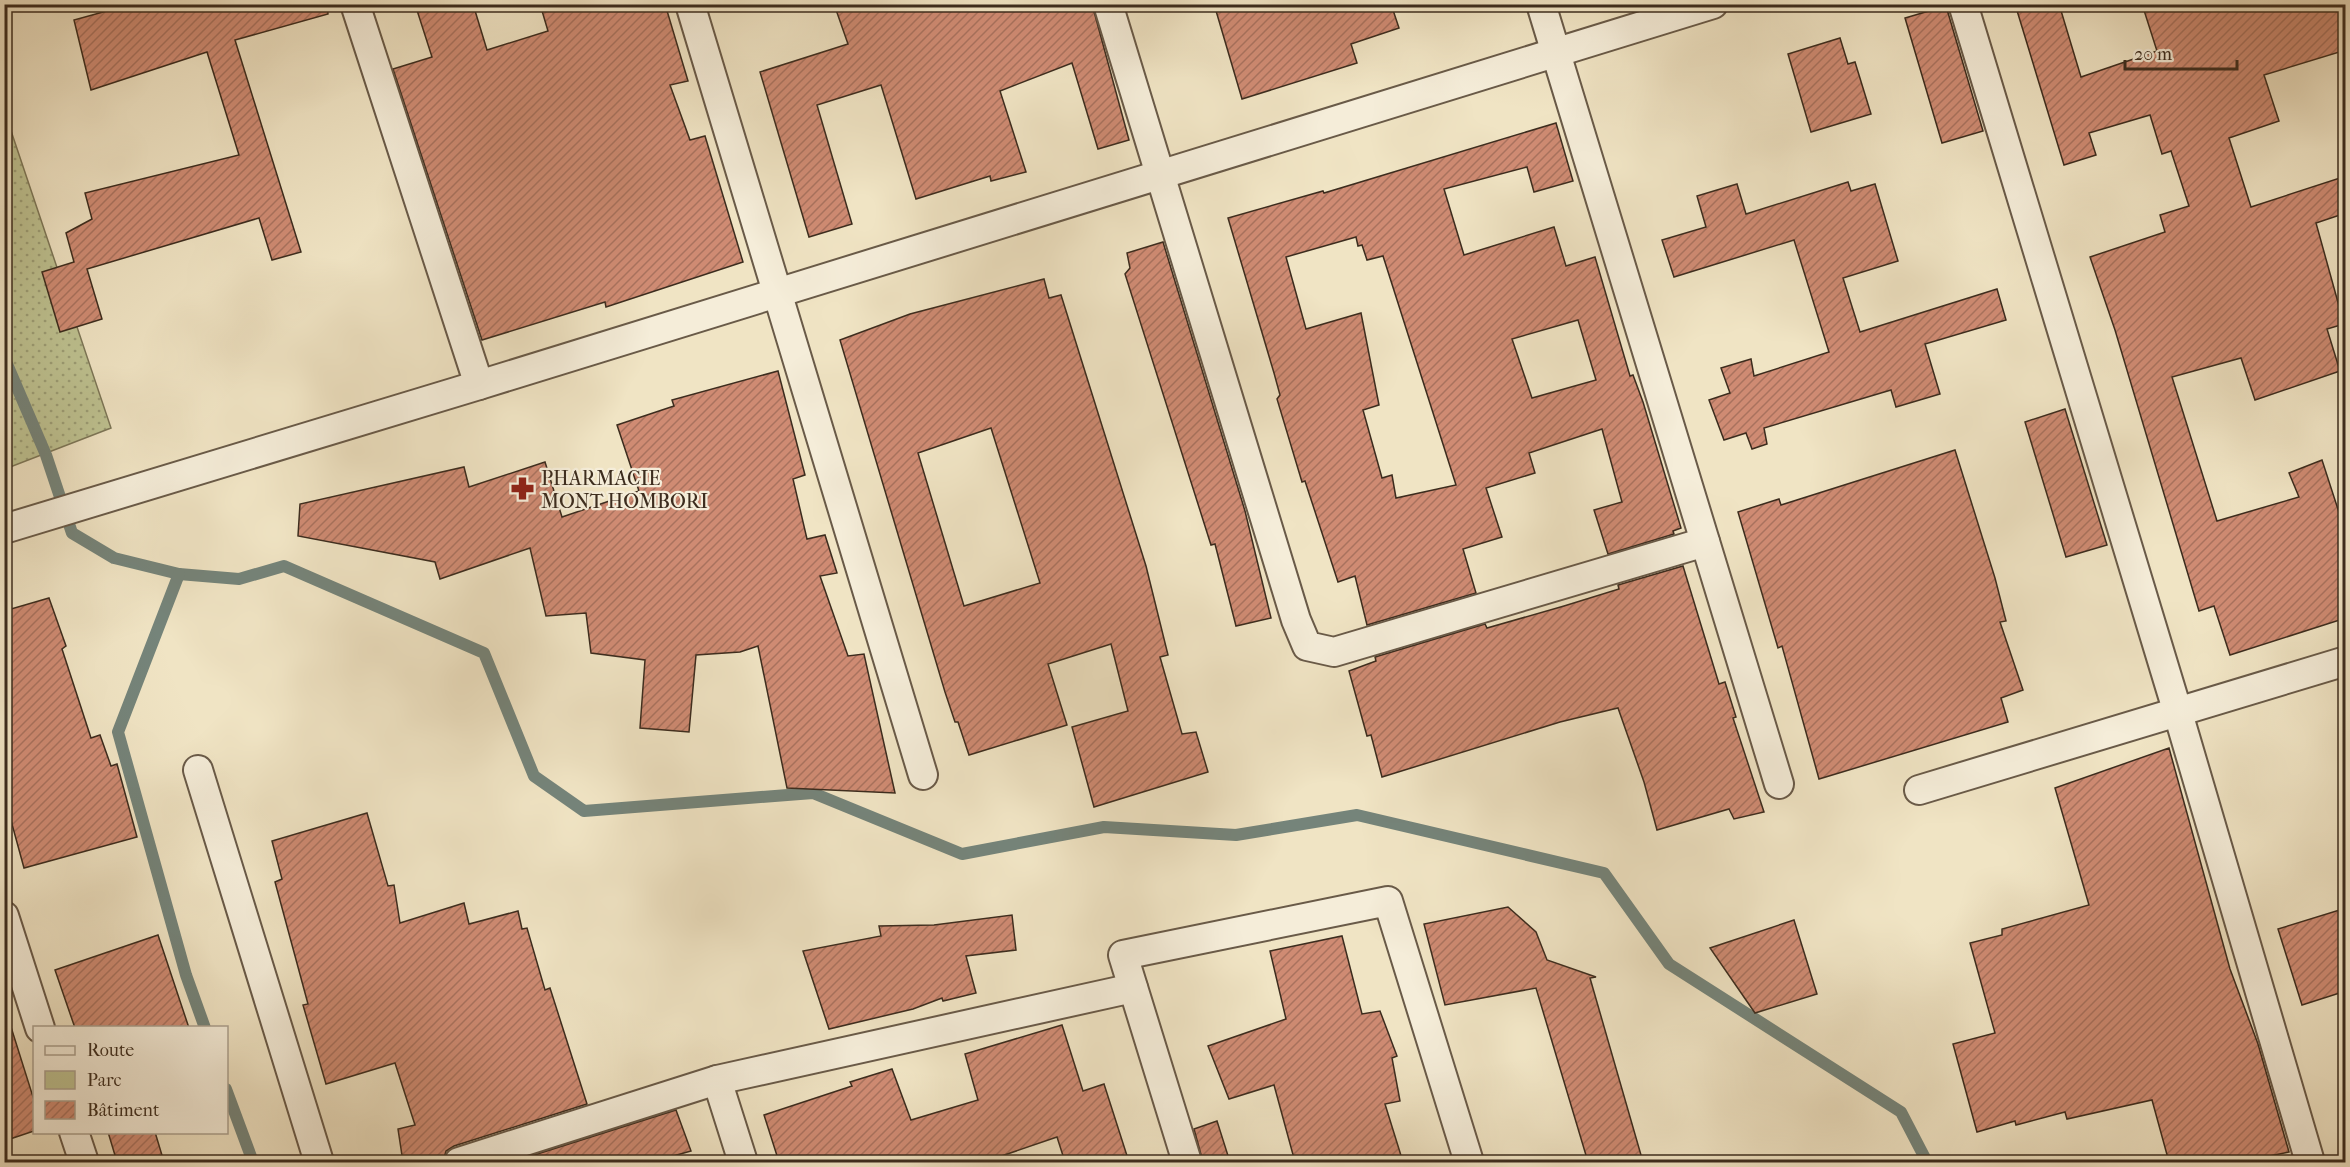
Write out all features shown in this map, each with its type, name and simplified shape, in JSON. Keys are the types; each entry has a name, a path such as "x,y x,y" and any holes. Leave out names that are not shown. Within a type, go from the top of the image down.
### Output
{"street":[{"path":"355,4 478,385"},
{"path":"690,4 923,775"},
{"path":"1108,4 1296,620 1307,646 1334,652 1705,542"},
{"path":"1541,4 1779,784"},
{"path":"7,528 1713,4"},
{"path":"1962,4 2178,713 2310,1162"},
{"path":"1919,790 2346,661"},
{"path":"198,770 319,1162"},
{"path":"1187,1162 1123,955 1389,901 1469,1162"},
{"path":"4,916 39,1026"},
{"path":"459,1162 717,1080 1133,988"},
{"path":"717,1080 743,1162"},
{"path":"75,1134 84,1162"}],"green space":[{"path":"4,110 111,428 5,469 4,469"}],"building":[{"path":"132,4 327,4 328,14 235,40 301,252 272,260 259,218 87,269 102,319 60,332 42,272 74,262 66,233 92,219 85,193 239,155 207,52 91,90 74,20"},
{"path":"415,4 473,4 487,50 548,31 540,4 665,4 688,81 670,85 690,140 705,136 743,262 606,307 605,302 482,340 393,69 432,57"},
{"path":"834,4 1092,4 1129,140 1098,149 1072,63 1000,91 1026,172 991,181 990,176 916,199 881,85 817,105 852,224 809,237 760,72 848,44"},
{"path":"1214,4 1391,4 1399,28 1351,44 1357,63 1242,99"},
{"path":"2015,4 2059,4 2081,77 2157,51 2142,4 2346,4 2346,50 2264,75 2279,121 2229,138 2251,207 2346,176 2346,213 2316,223 2344,324 2327,329 2340,371 2255,400 2241,358 2172,377 2217,521 2299,497 2289,473 2322,460 2346,534 2346,618 2230,655 2214,606 2199,611 2115,330 2090,257 2165,232 2160,215 2189,206 2171,151 2162,154 2150,115 2089,133 2096,155 2064,165"},
{"path":"1946,6 1983,131 1942,143 1905,18"},
{"path":"1840,38 1848,64 1855,62 1871,114 1811,132 1788,54"},
{"path":"1556,123 1573,181 1534,192 1527,167 1444,189 1464,255 1554,227 1566,266 1595,257 1630,376 1633,375 1643,402 1681,528 1673,531 1674,534 1608,554 1594,510 1622,502 1602,429 1529,453 1535,473 1486,488 1502,537 1463,549 1476,593 1367,625 1355,576 1338,582 1305,481 1302,482 1277,399 1280,395 1274,373 1228,218 1323,191 1324,193","holes":["1356,237 1358,246 1362,245 1367,260 1383,256 1456,485 1396,498 1392,475 1382,478 1363,410 1379,405 1361,313 1306,329 1286,257","1578,320 1596,380 1532,398 1512,339"]},
{"path":"1848,182 1851,191 1875,184 1898,261 1843,278 1860,332 1997,289 2006,320 1925,344 1940,394 1896,407 1891,390 1764,428 1767,444 1752,449 1746,433 1724,440 1709,400 1730,393 1721,368 1751,359 1754,376 1829,352 1794,240 1674,277 1662,240 1706,227 1697,196 1737,184 1746,214"},
{"path":"1163,242 1245,511 1271,618 1236,626 1215,544 1211,545 1125,274 1130,268 1127,253"},
{"path":"1044,279 1049,298 1061,295 1146,566 1168,655 1160,657 1182,734 1196,732 1208,772 1094,807 1072,727 1128,711 1111,644 1048,664 1067,725 969,755 945,692 840,340 910,314","holes":["991,428 1040,583 964,606 918,453"]},
{"path":"778,371 805,475 793,479 807,539 825,535 837,573 820,576 848,656 864,654 895,793 787,788 758,646 740,652 696,655 689,732 640,728 645,660 591,653 586,613 546,616 530,548 440,579 435,562 298,536 300,504 464,467 469,487 545,462 562,517 639,491 617,425 674,406 672,400"},
{"path":"2065,409 2107,545 2066,557 2025,422"},
{"path":"1955,450 1995,578 2006,621 2000,622 2023,690 2001,698 2008,722 1819,779 1782,646 1778,648 1738,512 1779,499 1781,505"},
{"path":"1683,566 1719,684 1725,682 1736,717 1733,718 1764,812 1734,819 1729,809 1657,830 1644,782 1618,708 1560,722 1382,777 1371,735 1367,736 1349,671 1376,661 1375,657 1485,624 1487,628 1564,606 1619,589 1618,585"},
{"path":"49,598 66,646 62,649 91,738 100,735 111,766 117,764 137,837 24,868 4,795 4,611"},
{"path":"2169,748 2230,969 2258,1044 2289,1152 2240,1162 2169,1162 2152,1100 2067,1119 2065,1112 2016,1125 2015,1121 1977,1132 1953,1044 1995,1033 1970,943 2002,935 2002,929 2089,905 2055,788"},
{"path":"367,813 388,886 394,885 400,923 464,903 469,924 518,911 522,929 527,928 545,990 550,988 587,1104 454,1146 446,1151 443,1162 403,1162 398,1129 415,1125 395,1063 326,1084 303,1005 308,1004 275,882 282,879 272,841"},
{"path":"1508,907 1536,932 1547,960 1596,977 1590,978 1643,1162 1588,1162 1536,988 1445,1005 1424,924"},
{"path":"2346,908 2346,991 2302,1005 2278,929"},
{"path":"1012,915 1016,950 966,956 976,993 943,1001 942,998 913,1009 829,1029 803,951 881,936 879,926 934,925"},
{"path":"1794,920 1817,994 1755,1013 1710,948"},
{"path":"158,935 188,1026 74,1026 55,970"},
{"path":"1342,936 1362,1014 1380,1011 1397,1056 1392,1058 1400,1101 1385,1104 1403,1162 1295,1162 1274,1085 1229,1099 1208,1046 1286,1019 1270,951"},
{"path":"1062,1025 1083,1091 1104,1084 1129,1162 1065,1162 1057,1137 984,1162 779,1162 764,1115 852,1086 850,1082 892,1069 911,1120 978,1100 965,1054"},
{"path":"11,1027 33,1097 33,1131 10,1139 4,1124 4,1028"},
{"path":"676,1110 691,1151 652,1162 512,1162"},
{"path":"1217,1121 1230,1162 1203,1162 1194,1129"},
{"path":"109,1134 156,1134 164,1162 117,1162"}],"waterway":[{"path":"4,357 46,455 72,533 114,558 179,574 239,579 284,566 484,653 534,776 584,811 813,793 962,854 1104,827 1236,835 1357,815 1604,873 1669,964 1901,1112 1927,1162"},
{"path":"179,574 118,732 186,975 204,1026"},
{"path":"228,1094 253,1162"}],"place":[{"name":"PHARMACIE MONT HOMBORI","path":"523,489"}]}
